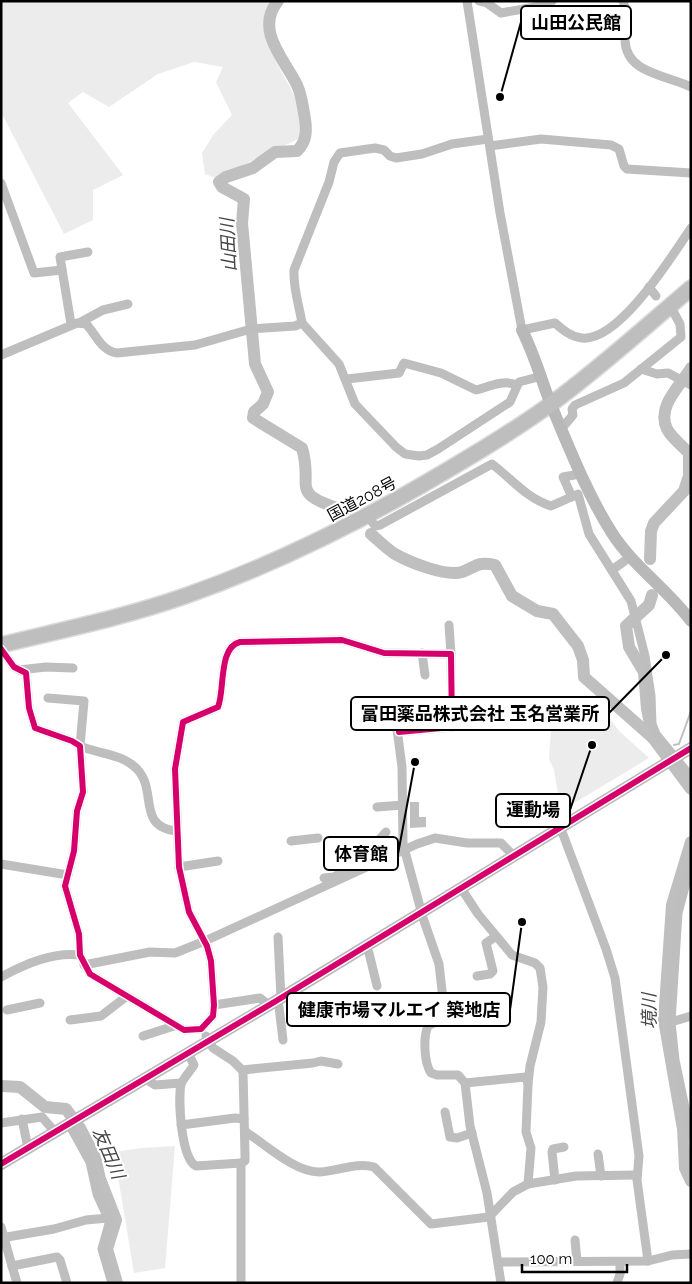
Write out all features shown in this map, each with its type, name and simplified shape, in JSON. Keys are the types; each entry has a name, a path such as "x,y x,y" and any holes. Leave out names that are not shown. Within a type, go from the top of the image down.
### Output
{"highway":[{"name":"国道208号","path":"1,645 138,611 184,597 252,571 318,542 368,516 480,450 551,404 691,288"}],"street":[{"path":"467,1 500,213 522,330 580,474 612,533 630,557 680,607 691,621"},
{"path":"480,1 487,3 501,13 546,5 552,1"},
{"path":"623,1 627,20 625,40 627,55 639,67 691,87"},
{"path":"542,376 519,382 516,385 510,402 428,456 405,454 372,424 355,404 347,379 339,364 302,324 299,299 293,284 294,270 329,182 334,162 340,154 375,148 384,150 390,156 403,157 452,144 541,139 611,145 619,149 624,166 627,169 691,173"},
{"path":"1,182 34,273 62,270"},
{"path":"522,330 555,323 569,335 583,338 594,336 620,321 648,287 691,228"},
{"path":"74,323 60,257 88,252"},
{"path":"648,287 656,296"},
{"path":"1,355 103,310 128,304"},
{"path":"562,428 573,415 575,404 622,384 680,337 680,324 674,313"},
{"path":"74,323 86,324 103,347 110,352 117,353 195,345 253,329 302,324"},
{"path":"347,379 399,373 404,363 441,373 476,390 504,382 516,385"},
{"path":"641,369 657,374 668,373 688,384"},
{"path":"368,516 375,526 380,525 492,464 526,495 552,506 578,494 589,534 631,601 634,610 651,696 652,724 656,734 672,760 691,776"},
{"path":"572,497 563,477 580,474"},
{"path":"612,570 630,557"},
{"path":"399,732 452,728 449,625"},
{"path":"48,698 84,701 80,746 83,792 78,811 74,851 68,875 66,894 79,934 80,955 84,965 90,974 174,1026 193,1031 201,1029 213,1016 211,961 205,942 189,912 179,867 177,831 179,824 175,770 183,722 218,706 223,670 235,643 342,640 384,653 451,654"},
{"path":"1,649 14,666 26,674 29,708 35,728 72,741 80,746 109,753 136,768 145,783 156,824 164,829 177,831"},
{"path":"422,653 425,675"},
{"path":"19,670 55,667 73,668"},
{"path":"395,714 399,732 405,850 439,964 445,1017 428,1026 426,1030 428,1068 437,1075 458,1075 465,1083 472,1133 487,1193 489,1217 499,1262 501,1283"},
{"path":"1,1164 276,1001 691,748"},
{"path":"377,807 403,805"},
{"path":"561,828 623,1000 640,1164 637,1175 648,1261"},
{"path":"383,860 377,842 386,832"},
{"path":"291,841 318,838"},
{"path":"84,965 150,952 174,953 205,942 434,838 467,843 501,843 514,856"},
{"path":"179,867 218,861"},
{"path":"1,864 68,875"},
{"path":"691,864 687,891 678,913 671,1022 675,1060 691,1136"},
{"path":"324,878 334,877 346,870"},
{"path":"461,888 495,937 512,955 535,963 540,968 543,987 541,1022 528,1084 526,1132 530,1148 528,1184"},
{"path":"278,937 279,989 276,1001 279,1007 283,1040"},
{"path":"477,976 490,974 493,971 486,943 495,937"},
{"path":"365,946 369,953 377,986"},
{"path":"1,977 24,965 46,958 80,955"},
{"path":"70,1020 103,1015 127,996"},
{"path":"214,1005 260,998 276,1001"},
{"path":"8,1010 40,1004"},
{"path":"671,1022 691,1016"},
{"path":"143,1036 174,1026"},
{"path":"188,1054 194,1065 182,1083 181,1125 184,1145 192,1165 241,1163 245,1161 246,1132 242,1070 233,1060 213,1048 210,1040 201,1029"},
{"path":"242,1070 321,1061 338,1064"},
{"path":"465,1083 526,1077 528,1084"},
{"path":"146,1079 155,1085 182,1083"},
{"path":"444,1112 450,1137 457,1138 472,1133"},
{"path":"1,1123 42,1117 55,1132"},
{"path":"181,1125 235,1118 244,1119"},
{"path":"22,1119 28,1148"},
{"path":"68,1124 90,1162 97,1194 108,1218 109,1224 102,1249 112,1283"},
{"path":"246,1132 278,1153 290,1164 309,1170 318,1172 354,1166 366,1165 374,1167 431,1224 489,1217 513,1192 528,1184 601,1176 637,1175"},
{"path":"556,1180 552,1152 564,1147"},
{"path":"598,1154 601,1176"},
{"path":"241,1163 241,1283"},
{"path":"3,1237 108,1218"},
{"path":"1,1227 18,1283"},
{"path":"575,1240 577,1261"},
{"path":"499,1262 648,1261 672,1255 691,1254"},
{"path":"12,1266 57,1257 60,1260 66,1283"},
{"path":"617,1283 620,1274 620,1262"}],"shaded area":[{"path":"1,1 275,1 266,12 267,36 277,64 290,87 299,110 301,123 300,138 216,178 205,174 202,153 214,134 232,115 216,82 223,67 194,62 158,74 109,107 83,92 68,103 123,175 93,190 93,220 64,234 1,112"},
{"path":"580,697 607,715 619,731 649,758 561,811 554,770 549,759 553,700"},
{"path":"410,802 419,802 419,817 426,817 426,827 410,828"},
{"path":"175,1146 165,1268 134,1273 114,1152"}],"waterway":[{"name":"山田川","path":"278,1 271,12 270,34 300,93 306,124 304,140 297,151 275,152 253,168 226,177 219,182 222,187 244,199 242,223 255,364 268,392 263,404 254,412 253,418 302,448 308,493 314,498 340,509"},
{"name":"境川","path":"650,559 651,531 654,523 684,491 689,476 689,453 671,435 664,420 667,404 671,396 691,368"},
{"name":"山田川","path":"371,534 395,554 418,565 437,571 455,573 480,564 495,565 512,596 537,611 553,614 578,646 583,660 584,677 653,738"},
{"name":"境川","path":"652,595 649,605 626,626 629,647 644,672 647,709 653,738 691,789"},
{"path":"674,745 679,744 691,711"},
{"name":"境川","path":"691,842 672,905 664,1020 683,1129 685,1168 691,1181"},
{"name":"友田川","path":"1,1086 20,1087 45,1107 66,1109 80,1128 95,1157 100,1179 116,1220 107,1249 117,1283"}],"cycle path":[{"path":"1,649 14,667 26,673 29,708 35,728 72,741 80,746 83,792 77,811 74,851 65,886 79,934 80,955 90,974 184,1030 201,1029 213,1016 214,1005 211,961 207,946 189,912 179,867 175,769 183,722 218,707 223,670 228,652 240,642 342,640 384,653 451,654 452,727 399,732"},
{"path":"1,1164 276,1001 691,748"}],"place":[{"name":"山田公民館","path":"500,97"},
{"name":"富田薬品株式会社 玉名営業所","path":"666,655"},
{"name":"運動場","path":"592,745"},
{"name":"体育館","path":"415,762"},
{"name":"健康市場マルエイ 築地店","path":"522,922"}]}
